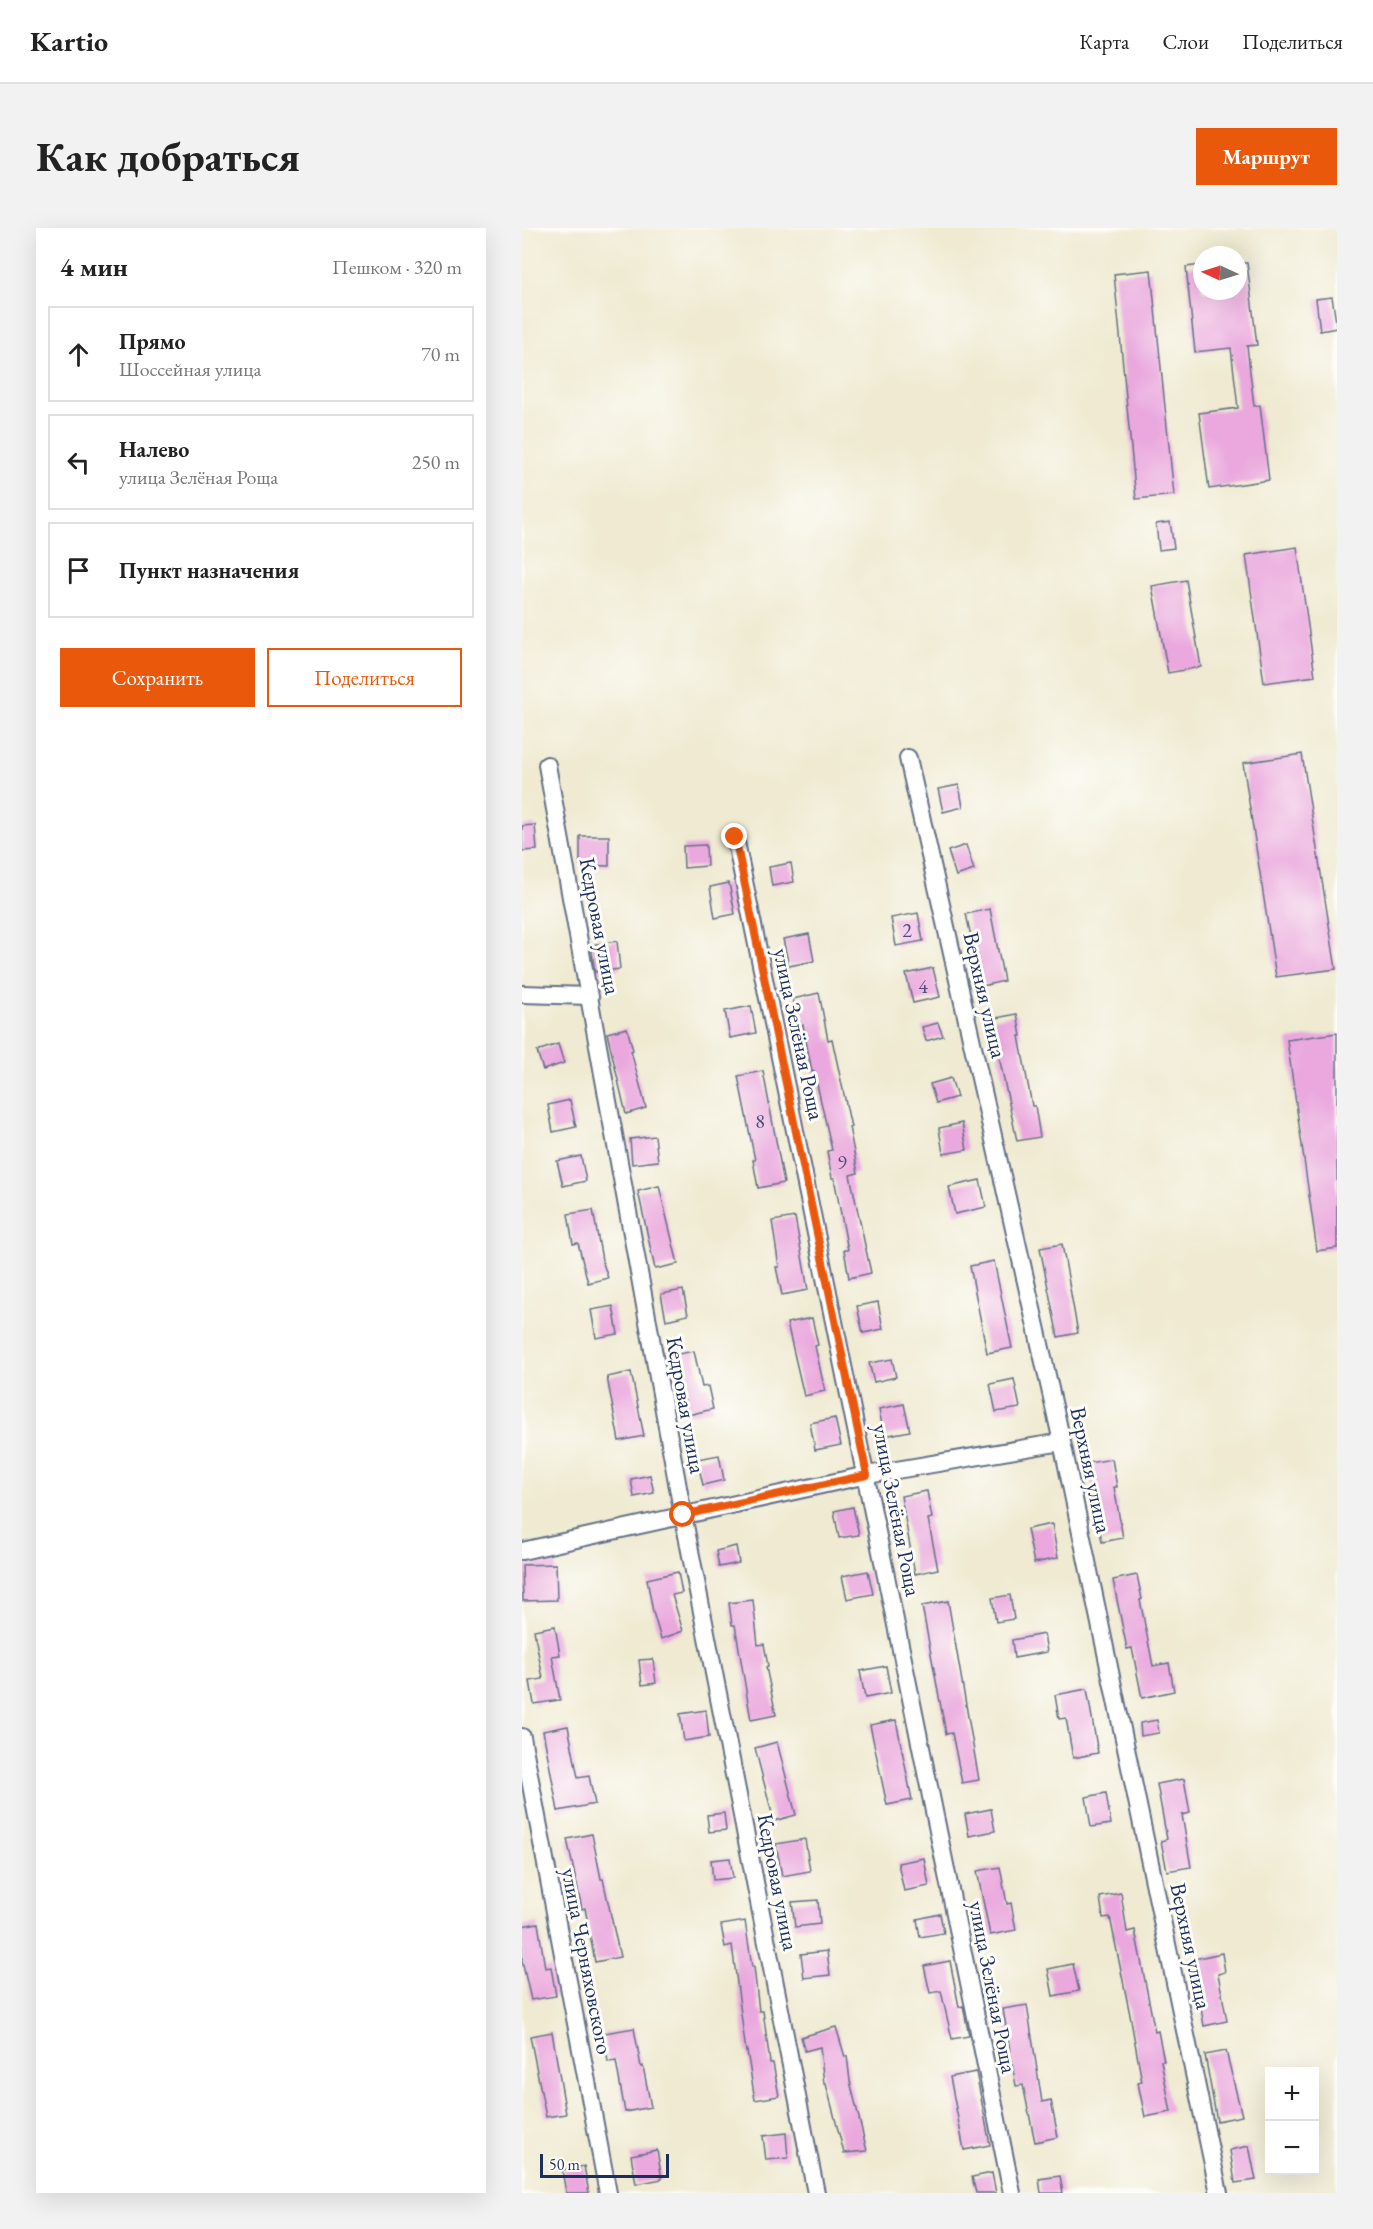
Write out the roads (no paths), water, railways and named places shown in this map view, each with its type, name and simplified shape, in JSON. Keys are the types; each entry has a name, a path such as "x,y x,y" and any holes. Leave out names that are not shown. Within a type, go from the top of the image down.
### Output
{"street":[{"name":"Верхняя улица","path":"908,758 1062,1442 1219,2193"},
{"name":"Кедровая улица","path":"547,765 683,1515 816,2193"},
{"name":"улица Зелёная Роща","path":"735,837 1012,2193"},
{"path":"522,994 590,996"},
{"path":"522,1551 867,1475 1062,1442"},
{"name":"улица Черняховского","path":"522,1737 608,2193"}]}
